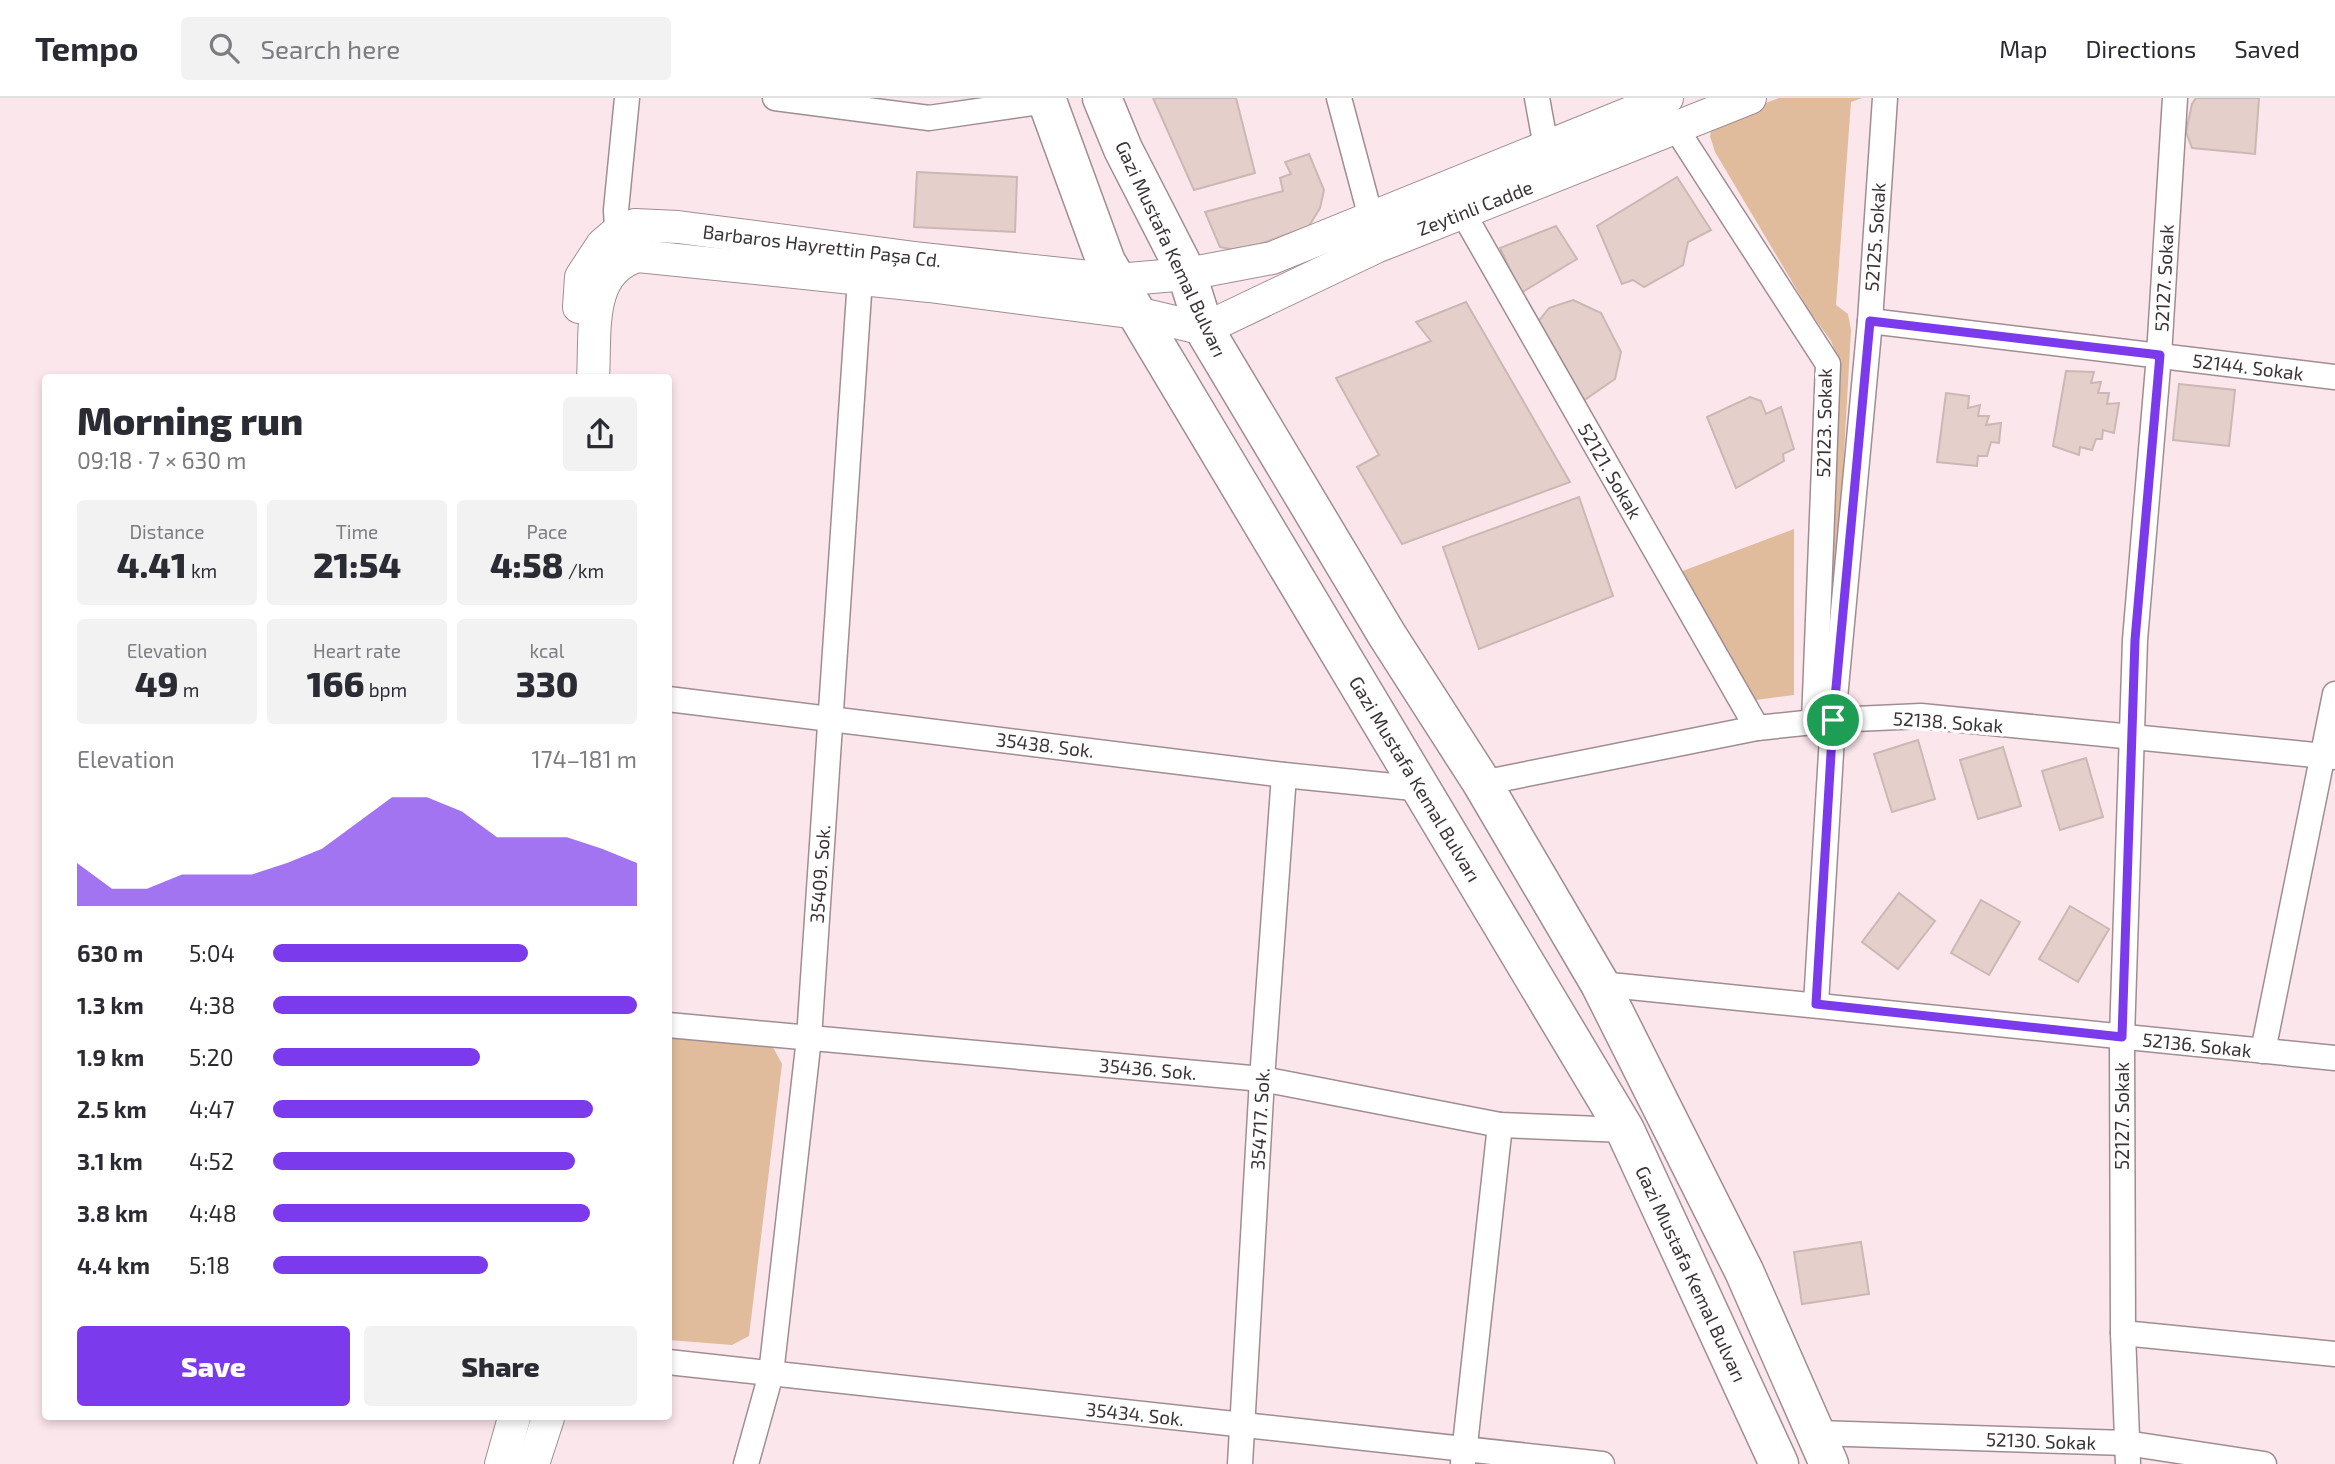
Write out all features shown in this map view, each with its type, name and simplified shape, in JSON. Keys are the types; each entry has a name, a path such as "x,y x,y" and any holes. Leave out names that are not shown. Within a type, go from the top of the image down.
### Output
{"highway":[{"name":"Gazi Mustafa Kemal Bulvarı","path":"1102,98 1123,149 1187,275 1204,329 1387,635 1482,783 1600,984 1744,1271 1823,1449"},
{"name":"Gazi Mustafa Kemal Bulvarı","path":"1046,99 1106,262 1625,1130 1779,1464"}],"street":[{"path":"593,374 599,290 618,247 628,98"},
{"path":"775,98 929,118 1046,99"},
{"path":"1339,98 1371,218"},
{"path":"1538,98 1546,147"},
{"name":"Zeytinli Cadde","path":"1187,275 1272,258 1546,147 1671,113 1750,98"},
{"name":"52125. Sokak","path":"1816,1004 1823,721 1870,321 1885,98"},
{"name":"52127. Sokak","path":"2127,1454 2123,1334 2122,1037 2135,640 2160,355 2175,98"},
{"name":"Zeytinli Cadde","path":"1204,329 1376,247 1463,214 1671,113"},
{"name":"52123. Sokak","path":"1671,113 1828,364 1823,721"},
{"name":"52121. Sokak","path":"1463,214 1757,728"},
{"name":"Barbaros Hayrettin Paşa Cd.","path":"618,247 635,225 678,227 915,258 1117,280 1187,275"},
{"path":"574,374 581,277 601,245 618,247 638,256 659,256 1137,313 1204,329"},
{"name":"35409. Sok.","path":"746,1464 771,1374 809,1038 860,279"},
{"name":"52144. Sokak","path":"1870,321 2335,377"},
{"path":"2263,1051 2329,756 2335,694"},
{"name":"35438. Sok.","path":"672,699 1284,775 1423,789"},
{"name":"52138. Sokak","path":"1482,783 1757,728 1823,721 1920,716 2132,739 2329,756"},
{"name":"354717. Sok.","path":"1240,1464 1262,1079 1284,775"},
{"name":"52136. Sokak","path":"1600,984 2335,1058"},
{"name":"35436. Sok.","path":"672,1025 1262,1079 1500,1125 1625,1130"},
{"path":"1464,1457 1500,1125"},
{"path":"2123,1334 2335,1354"},
{"name":"35434. Sok.","path":"672,1363 1243,1425 1464,1457 1602,1464"},
{"path":"501,1464 513,1420"},
{"path":"533,1464 547,1420"},
{"name":"52130. Sokak","path":"1823,1449 2127,1454 2264,1464"}],"shaded area":[{"path":"1779,98 1862,98 1851,102 1836,305 1848,314 1851,330 1837,578 1828,577 1838,359 1831,341 1810,312 1715,152 1710,136 1713,123"},
{"path":"1794,529 1794,695 1756,700 1680,572"},
{"path":"672,1034 773,1047 782,1064 749,1336 732,1345 672,1340"}],"building":[{"path":"1153,98 1236,98 1255,173 1194,190"},
{"path":"2196,98 2259,98 2255,154 2192,148 2186,132 2192,104"},
{"path":"1309,154 1324,190 1320,208 1309,226 1241,251 1220,247 1205,212 1283,191 1280,178 1291,174 1285,162"},
{"path":"917,172 1017,177 1015,232 914,227"},
{"path":"1677,177 1711,230 1688,242 1683,265 1644,287 1633,280 1622,284 1597,226"},
{"path":"1556,226 1577,259 1521,293 1500,248"},
{"path":"1573,300 1601,313 1621,352 1615,379 1583,401 1534,327 1549,308"},
{"path":"1466,302 1570,482 1402,544 1357,467 1379,455 1336,378 1431,341 1416,322"},
{"path":"2066,371 2094,372 2091,383 2101,382 2098,393 2109,393 2107,404 2119,403 2114,433 2103,430 2102,439 2096,439 2092,450 2080,447 2079,455 2053,446"},
{"path":"2179,384 2235,390 2229,446 2173,440"},
{"path":"1946,393 1969,396 1968,408 1980,405 1978,416 1989,416 1986,425 2001,423 1999,443 1991,442 1987,456 1978,456 1977,466 1937,462"},
{"path":"1750,397 1761,401 1766,414 1781,407 1794,449 1783,454 1784,461 1736,488 1707,417"},
{"path":"1579,497 1613,596 1479,649 1443,547"},
{"path":"1918,740 1935,799 1892,812 1874,754"},
{"path":"2003,747 2021,806 1978,819 1960,760"},
{"path":"2086,758 2103,817 2060,830 2042,771"},
{"path":"1899,893 1935,921 1898,969 1862,942"},
{"path":"1981,900 2020,922 1989,975 1951,953"},
{"path":"2070,906 2109,929 2078,982 2039,959"},
{"path":"1861,1242 1869,1294 1802,1304 1794,1252"}],"route":[{"path":"1870,321 2160,355 2135,640 2122,1037 1816,1004 1833,720 1870,321"}]}
